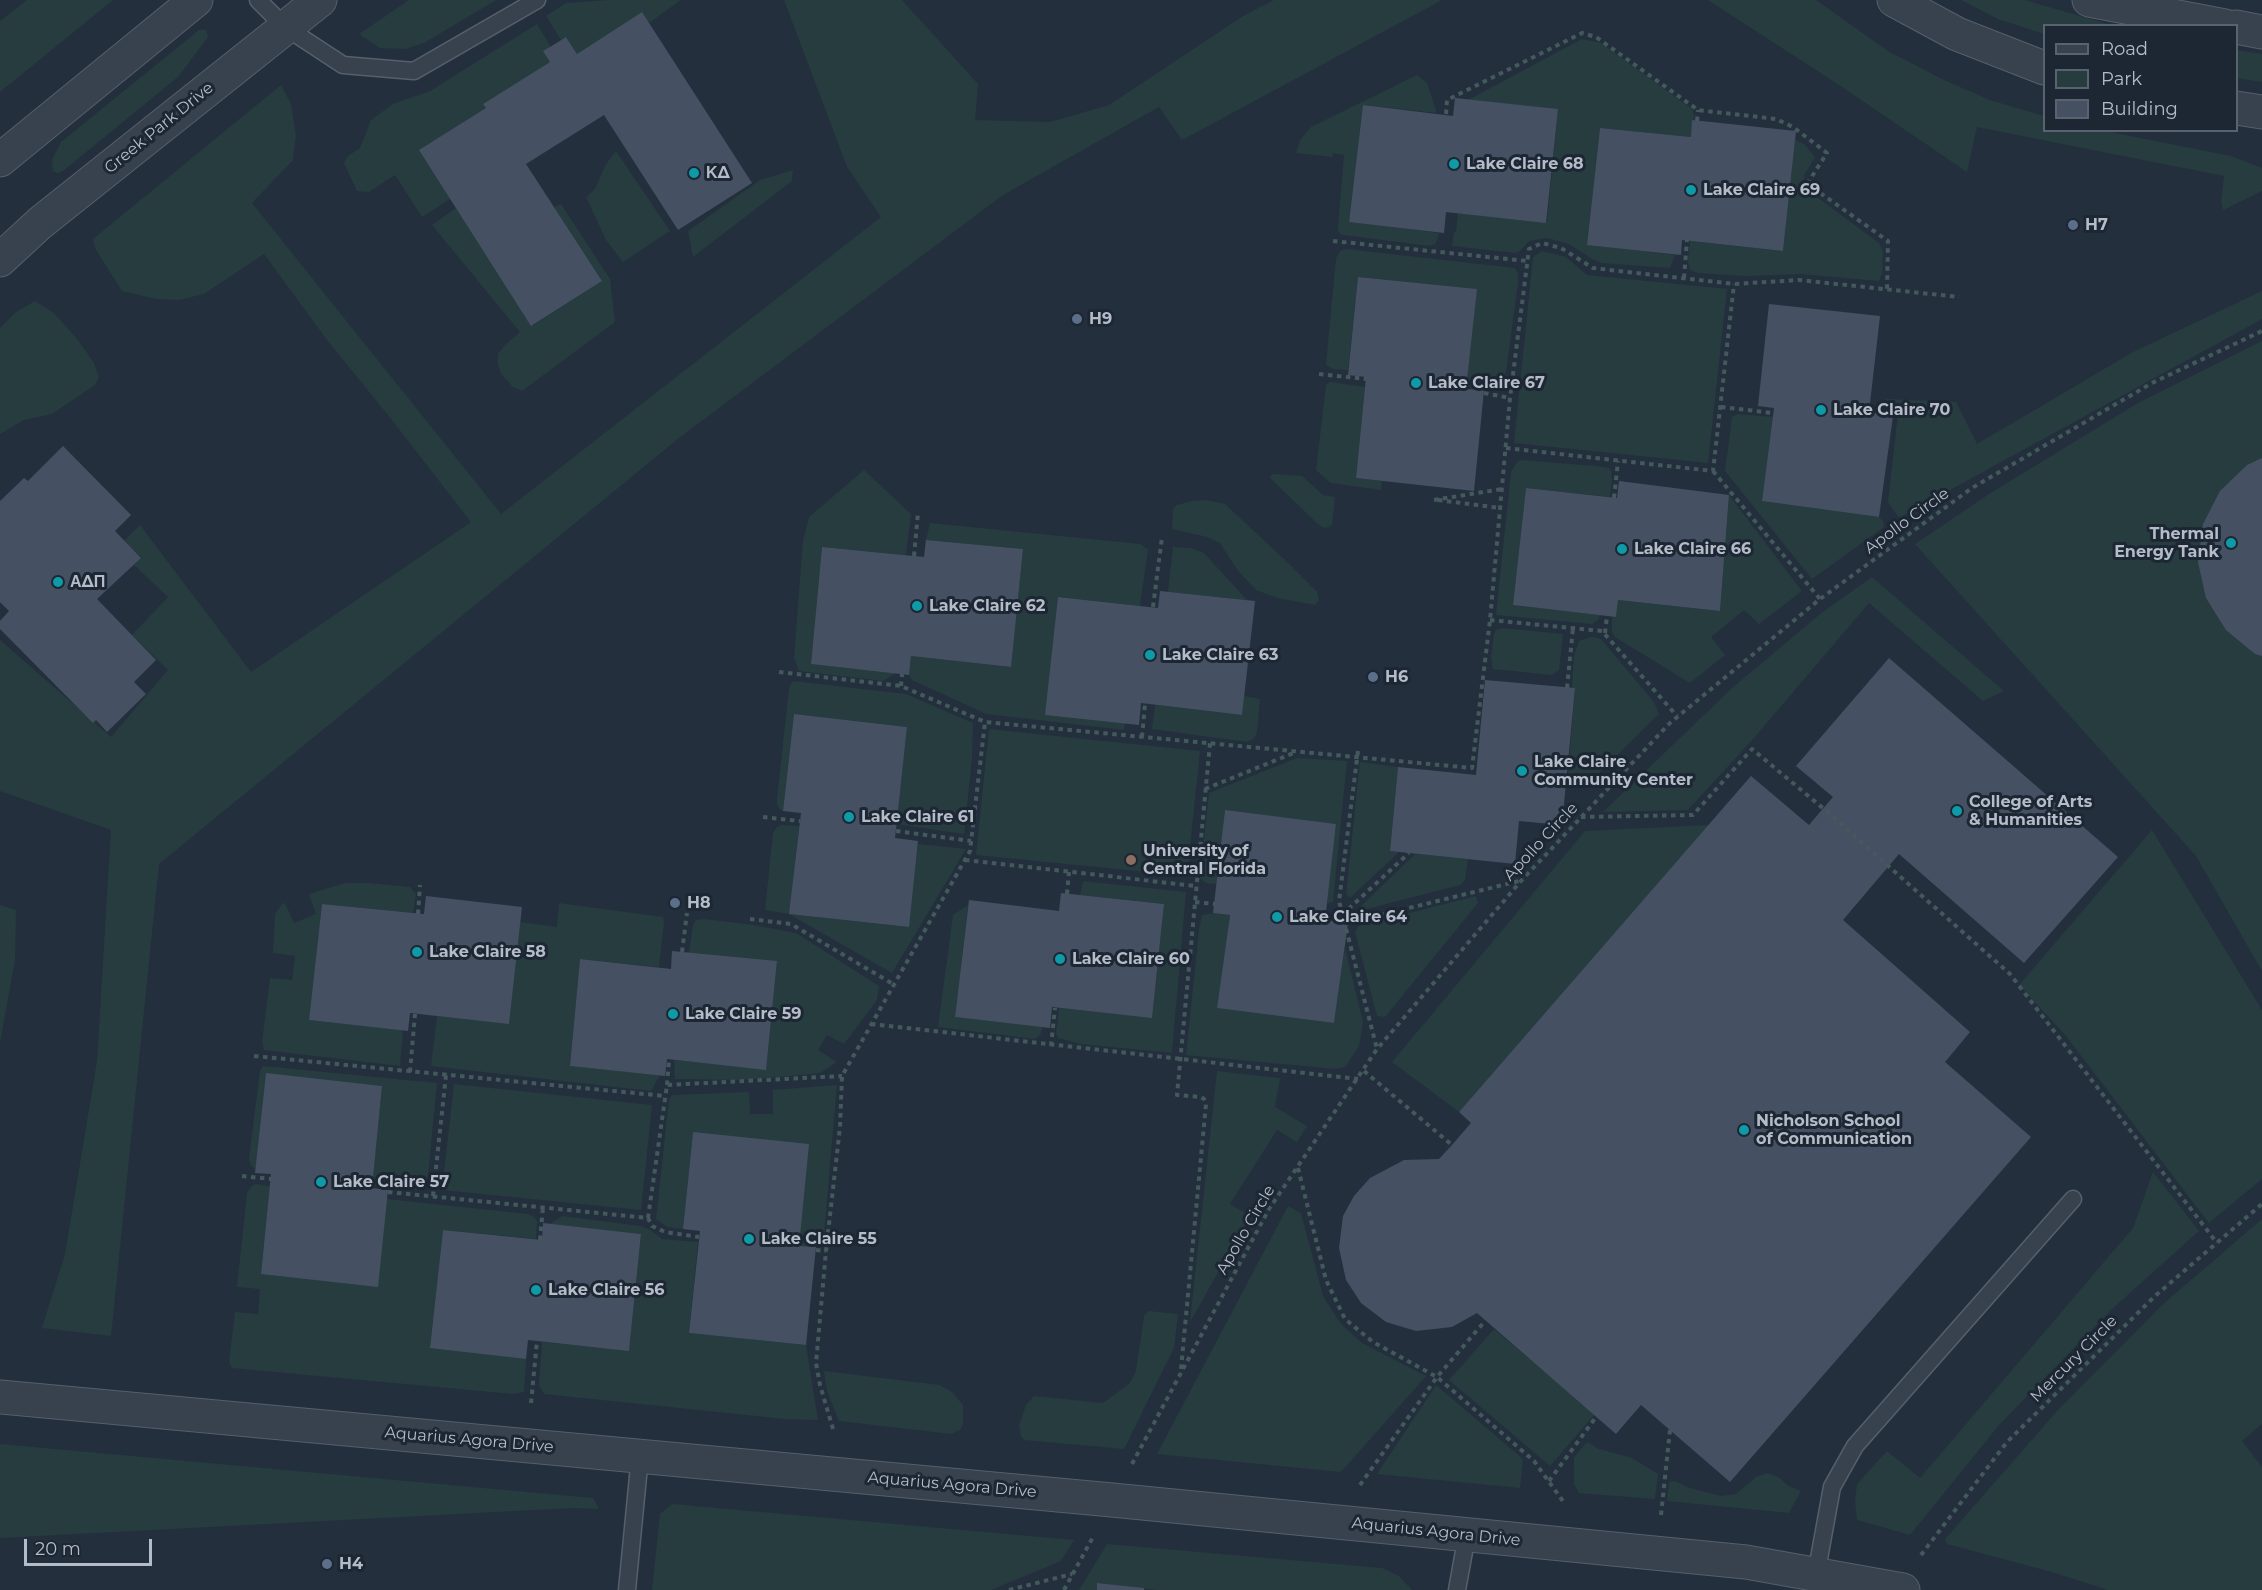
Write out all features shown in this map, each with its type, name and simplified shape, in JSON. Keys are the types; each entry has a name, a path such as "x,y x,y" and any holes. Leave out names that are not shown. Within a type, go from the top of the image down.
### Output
{"street":[{"path":"0,159 196,0"},
{"name":"Greek Park Drive","path":"0,260 40,223 320,0"},
{"path":"1894,0 1956,34 2043,68"},
{"path":"2088,0 2214,24"},
{"path":"2238,27 2262,32"},
{"path":"2238,108 2262,112"},
{"name":"Aquarius Agora Drive","path":"0,1396 1746,1562 1903,1590"}],"lane":[{"path":"258,0 285,27 343,65 414,71 537,0"},
{"path":"2238,118 2262,129"},
{"path":"1816,1575 1832,1487 1855,1446 2073,1199"},
{"path":"627,1590 640,1456"},
{"path":"1457,1590 1467,1535"}],"path":[{"path":"1446,114 1448,100 1582,33 1596,37 1698,110 1776,118 1793,127 1827,153 1809,181 1816,190 1888,241 1887,290"},
{"path":"1697,121 1698,110"},
{"path":"1684,278 1687,240"},
{"path":"1333,241 1527,261"},
{"path":"779,672 901,686 985,722 1297,752 1357,754 1472,768 1490,620 1510,398 1529,249 1542,243 1561,248 1593,268 1734,284 1799,280 1959,297"},
{"path":"1713,471 1734,284"},
{"name":"Apollo Circle","path":"1065,1590 1269,1209 1377,1049 1521,881 1580,817 1677,716 1820,599 1972,488 2152,383 2262,331"},
{"path":"1319,374 1366,380"},
{"path":"1484,393 1510,398"},
{"path":"1721,407 1773,413"},
{"path":"1506,448 1713,471 1820,599"},
{"path":"1614,498 1618,461"},
{"path":"1500,508 1434,500 1502,489"},
{"path":"914,556 918,513"},
{"path":"1153,607 1162,537"},
{"path":"1604,634 1607,616"},
{"path":"1490,620 1602,631 1677,716"},
{"path":"1567,688 1573,628"},
{"path":"901,686 902,674"},
{"path":"1142,737 1145,704"},
{"path":"833,1429 816,1363 840,1127 842,1076 970,851 985,722"},
{"path":"1180,1373 1206,1104 1201,1097 1177,1095 1210,743"},
{"path":"1580,817 1693,815 1752,749 1824,808 2010,974 2217,1243"},
{"path":"1205,789 1297,752"},
{"path":"1357,754 1339,902 1377,1049"},
{"path":"762,817 800,821"},
{"path":"896,831 971,841"},
{"path":"1342,915 1409,853"},
{"path":"965,860 1197,886"},
{"path":"1067,894 1069,872"},
{"path":"1348,923 1521,881"},
{"path":"418,914 420,885"},
{"path":"1195,902 1215,904"},
{"path":"682,952 687,913"},
{"path":"750,919 792,924 893,984"},
{"path":"1051,1046 1055,1008"},
{"path":"410,1072 415,1014"},
{"path":"871,1024 1181,1061 1358,1079"},
{"path":"254,1056 665,1096"},
{"path":"669,1060 648,1218 652,1226 665,1232 699,1237"},
{"path":"1364,1071 1452,1146"},
{"path":"433,1196 446,1075"},
{"path":"666,1085 842,1076"},
{"path":"1298,1168 1326,1280 1345,1319 1373,1342 1437,1377 1534,1461 1565,1504"},
{"path":"242,1176 271,1179"},
{"path":"387,1192 648,1218"},
{"name":"Mercury Circle","path":"1923,1552 2007,1442 2155,1296 2262,1204"},
{"path":"540,1240 543,1207"},
{"path":"816,1250 826,1251"},
{"path":"1334,1522 1437,1377 1485,1321"},
{"path":"531,1402 537,1341"},
{"path":"1549,1481 1596,1417"},
{"path":"1657,1554 1670,1430"},
{"path":"1009,1590 1073,1574"}],"green space":[{"path":"27,0 113,0 0,92 0,21"},
{"path":"409,0 496,0 424,43 405,49 380,48 359,34"},
{"path":"609,0 681,0 649,23 642,12 577,54 566,37 561,40 546,16 566,3"},
{"path":"784,0 902,0 978,84 975,120 1050,122 1109,105 1243,16 1274,0 1442,0 1182,140 1159,107 1003,195 679,438 159,864 111,1336 42,1328 65,1254 97,1061 111,830 0,791 0,640 111,737 168,670 132,635 168,597 134,565 141,557 124,541 140,525 251,672 471,522 327,340 264,254 204,294 179,300 156,299 122,291 96,250 93,239 281,85 291,104 296,135 293,160 252,203 501,514 881,217 847,167"},
{"path":"1708,0 1816,0 1888,51 1942,79 1990,100 2043,116 2043,132 2110,132 2231,156 2262,168 2262,191 2223,210 2221,202 2224,176 1977,127 1967,172"},
{"path":"1961,0 2025,0 2108,24 2043,24 2043,34 1998,19"},
{"path":"537,24 551,47 550,62 483,104 486,108 450,199 422,217 395,175 369,192 357,191 344,163 348,156 360,148 371,120 393,104 430,91"},
{"path":"199,30 206,30 208,37 178,77 63,171 58,173 53,171 52,160 61,142"},
{"path":"1582,39 1601,43 1692,109 1694,115 1691,137 1600,128 1587,244 1675,255 1670,268 1601,263 1569,244 1547,238 1529,241 1515,253 1452,246 1458,213 1547,222 1558,109 1468,100"},
{"path":"2238,50 2262,54 2262,82 2238,78"},
{"path":"1417,75 1427,83 1437,113 1363,105 1349,221 1439,233 1437,240 1430,246 1343,235 1339,233 1338,228 1344,155 1332,153 1333,157 1296,153 1300,140 1311,127"},
{"path":"1795,140 1804,144 1815,157 1805,174 1802,186 1879,243 1883,252 1882,274 1879,281 1800,274 1747,276 1698,273 1690,270 1688,260 1690,241 1783,251"},
{"path":"616,151 670,231 623,262 606,240 586,197 595,189 606,164"},
{"path":"793,170 792,181 693,257 688,231 760,180"},
{"path":"561,204 610,279 615,322 522,391 513,387 501,374 498,364 498,354 520,332 432,225 456,208 532,326 602,281 554,207"},
{"path":"1346,249 1515,268 1518,273 1518,283 1505,380 1498,390 1466,386 1476,289 1358,277 1348,370 1333,369 1326,365 1336,258 1340,251"},
{"path":"1542,251 1566,257 1587,275 1727,289 1708,463 1514,443 1533,257"},
{"path":"2262,291 2262,319 1899,518 1888,502 1898,414 1886,409 1886,399 1956,402 1977,444 2133,352"},
{"path":"35,301 54,313 78,340 94,363 99,377 95,385 52,414 24,420 0,434 0,328 16,312"},
{"path":"2262,341 2262,971 2196,856 1915,544 1989,494 2138,403"},
{"path":"1330,382 1365,387 1356,478 1382,481 1381,490 1331,483 1316,470 1326,385"},
{"path":"1738,414 1773,417 1762,501 1879,517 1884,527 1812,579 1725,471 1732,417"},
{"path":"1520,460 1596,466 1609,468 1611,471 1610,497 1526,488 1513,605 1600,615 1598,620 1592,624 1496,615 1511,472"},
{"path":"864,470 911,514 906,555 822,547 811,664 896,673 883,681 799,671 794,658 803,540 809,517"},
{"path":"1272,474 1302,476 1323,495 1335,497 1332,525 1325,528 1319,525 1270,478"},
{"path":"1729,495 1802,591 1759,624 1744,610 1711,637 1725,655 1690,683 1615,637 1612,632 1612,618 1616,616 1618,600 1720,611"},
{"path":"1206,500 1225,504 1285,560 1317,592 1319,600 1315,605 1277,598 1256,590 1238,571 1220,543 1207,537 1172,529 1173,509 1177,505"},
{"path":"930,523 1140,544 1148,549 1140,606 1059,597 1125,723 1124,730 986,714 912,680 909,675 911,656 1010,667 1023,549 926,540"},
{"path":"1173,547 1191,548 1204,553 1247,600 1168,592"},
{"path":"1872,577 2004,691 1983,701 1869,603 1754,738 1688,810 1603,812 1731,689 1820,614"},
{"path":"1502,628 1563,634 1559,670 1552,675 1493,669 1491,657 1494,634 1496,630"},
{"path":"1591,637 1601,639 1654,702 1659,714 1589,783 1580,786 1567,784 1575,689 1572,688 1574,656 1579,641"},
{"path":"793,681 906,694 973,723 972,759 964,834 896,824 907,727 794,714 783,811 780,809 777,799 789,688"},
{"path":"1244,696 1260,699 1257,733 1247,742 1152,729 1155,705 1242,715"},
{"path":"989,729 1200,751 1187,876 976,855"},
{"path":"1297,758 1347,761 1333,902 1326,904 1336,824 1225,811 1217,884 1206,883 1200,878 1209,793"},
{"path":"1360,762 1398,767 1390,851 1399,852 1350,898 1346,894"},
{"path":"1709,825 1459,1112 1392,1062 1585,831"},
{"path":"799,826 790,914 908,927 918,844 966,849 892,973 789,914 765,910 773,833 777,827"},
{"path":"2152,830 2262,1010 2262,1179 2209,1223 2066,1036 2019,985"},
{"path":"1415,854 1468,859 1465,880 1460,885 1359,911 1359,908"},
{"path":"1083,881 1186,892 1172,1053 1081,1044 1058,1038 1056,1033 1059,1008 1152,1017 1164,904 1080,895"},
{"path":"345,883 410,887 416,894 413,913 322,904 309,1020 403,1030 400,1066 264,1050 262,1042 270,978 292,980 295,956 273,953 275,914 285,903 294,923 316,914 309,894"},
{"path":"1476,896 1478,903 1385,1017 1377,1016 1355,932 1359,926"},
{"path":"559,903 663,917 659,967 580,959 570,1066 660,1075 651,1091 431,1066 437,1016 509,1023 520,922 557,927"},
{"path":"0,905 16,910 15,960 0,1043"},
{"path":"968,905 955,1017 1043,1027 1040,1035 1035,1039 938,1027 953,915"},
{"path":"1213,913 1230,915 1217,1008 1334,1023 1345,948 1363,1022 1359,1046 1345,1067 1335,1069 1186,1055 1199,930 1202,915"},
{"path":"704,919 796,933 879,986 877,1000 844,1044 827,1035 818,1050 837,1062 820,1073 802,1075 741,1080 675,1079 674,1060 766,1069 777,962 689,953 693,925 696,920"},
{"path":"263,1066 437,1083 425,1188 417,1190 372,1186 382,1086 266,1074 256,1169 251,1166 249,1159 260,1071"},
{"path":"1217,1071 1280,1078 1275,1107 1307,1126 1297,1142 1277,1130 1230,1204 1250,1216 1190,1322"},
{"path":"454,1084 652,1105 641,1210 442,1190"},
{"path":"837,1085 824,1235 816,1247 799,1246 693,1132 683,1229 667,1227 656,1219 669,1099 672,1095 749,1092 750,1114 773,1114 773,1090"},
{"path":"2153,1172 2199,1231 2113,1308 2000,1424 1910,1535 1857,1520 1855,1501 1857,1484 1887,1451 1920,1478 2133,1228"},
{"path":"255,1184 270,1186 261,1274 387,1199 528,1214 534,1217 537,1222 536,1239 443,1230 430,1347 526,1359 524,1392 513,1394 232,1368 229,1362 235,1312 258,1314 260,1289 237,1287 247,1193"},
{"path":"1288,1206 1301,1213 1323,1296 1341,1324 1362,1343 1426,1376 1341,1472 1157,1454"},
{"path":"562,1216 640,1226 649,1229 662,1239 698,1242 689,1333 806,1345 818,1420 785,1419 544,1394 539,1386 542,1342 629,1350 641,1234 550,1224"},
{"path":"2262,1219 2262,1424 2242,1441 2262,1467 2262,1590 2108,1590 2052,1572 1947,1544 1945,1539 2057,1411 2162,1305"},
{"path":"1148,1311 1178,1314 1174,1348 1124,1449 1024,1440 1019,1426 1026,1405 1034,1396 1103,1403 1130,1383 1136,1371 1144,1316"},
{"path":"1494,1329 1595,1414 1550,1466 1449,1380"},
{"path":"824,1371 940,1385 952,1392 963,1405 963,1425 960,1430 951,1434 839,1421 827,1391"},
{"path":"1436,1385 1523,1459 1520,1488 1377,1474"},
{"path":"1587,1442 1599,1449 1632,1458 1658,1474 1655,1499 1579,1493 1574,1484 1574,1457"},
{"path":"0,1444 593,1498 599,1509 572,1508 0,1538"},
{"path":"1768,1473 1801,1491 1789,1513 1667,1501 1669,1482 1675,1481 1687,1487 1721,1496 1736,1494 1756,1477"},
{"path":"672,1504 1074,1540 1061,1561 991,1590 652,1590 660,1514"},
{"path":"1107,1544 1382,1568 1399,1576 1412,1590 1157,1590 1098,1583 1097,1590 1079,1590"}],"building":[{"name":"ΚΔ","path":"642,12 752,183 678,230 604,115 526,164 602,281 531,326 419,150 486,108 483,104 550,62 543,51 566,37 577,54"},
{"name":"Lake Claire 68","path":"1455,98 1558,109 1546,223 1446,212 1444,233 1349,222 1363,105 1453,116"},
{"name":"Lake Claire 69","path":"1692,120 1796,131 1783,251 1682,240 1681,255 1587,245 1600,128 1691,137"},
{"name":"Lake Claire 67","path":"1358,277 1477,289 1466,389 1484,390 1474,491 1356,478 1366,377 1348,375"},
{"name":"Lake Claire 70","path":"1769,304 1880,316 1869,412 1893,416 1879,517 1762,501 1774,408 1758,406"},
{"name":"ΑΔΠ","path":"63,446 131,515 115,531 141,558 97,599 156,660 134,682 146,694 107,732 96,720 93,723 0,629 0,621 9,611 0,602 0,501 24,478 28,481"},
{"name":"Thermal Energy Tank","path":"2262,458 2262,656 2255,654 2226,630 2206,598 2198,562 2203,524 2220,491 2247,465"},
{"name":"Lake Claire 66","path":"1619,481 1729,495 1720,611 1618,600 1616,617 1513,605 1526,488 1617,498"},
{"name":"Lake Claire 62","path":"926,540 1023,549 1011,667 911,656 909,675 811,664 822,547 924,557"},
{"name":"Lake Claire 63","path":"1160,591 1255,601 1242,715 1141,703 1139,725 1045,715 1058,597 1158,608"},
{"name":"Nicholson School of Communication","path":"1889,658 2118,857 2024,963 1899,854 1843,920 1970,1032 1945,1062 2031,1137 1730,1482 1641,1405 1616,1434 1477,1313 1452,1327 1416,1331 1386,1322 1361,1303 1346,1280 1339,1248 1343,1216 1354,1196 1370,1178 1404,1160 1439,1159 1452,1145 1471,1123 1459,1112 1751,776 1809,825 1833,797 1796,766"},
{"name":"Lake Claire Community Center","path":"1485,680 1575,688 1562,825 1519,821 1515,864 1390,851 1398,767 1476,775"},
{"name":"Lake Claire 61","path":"794,714 907,727 895,838 918,841 909,927 789,914 801,813 783,811"},
{"name":"Lake Claire 64","path":"1225,810 1336,824 1325,920 1348,923 1334,1023 1217,1008 1230,915 1213,913"},
{"name":"Lake Claire 60","path":"1061,893 1164,904 1152,1018 1052,1007 1050,1028 955,1017 969,900 1059,911"},
{"name":"Lake Claire 58","path":"426,896 522,907 509,1024 410,1013 408,1031 309,1020 322,904 424,914"},
{"name":"Lake Claire 59","path":"672,951 777,961 766,1070 667,1059 665,1076 570,1066 580,959 671,969"},
{"name":"Lake Claire 57","path":"266,1073 382,1086 372,1188 388,1190 378,1287 261,1274 271,1174 255,1173"},
{"name":"Lake Claire 55","path":"693,1132 809,1144 799,1246 816,1247 806,1345 689,1333 700,1231 683,1229"},
{"name":"Lake Claire 56","path":"543,1223 641,1234 629,1351 528,1340 526,1359 430,1348 443,1230 542,1240"},
{"path":"1097,1583 1144,1588 1144,1590 1097,1590"}],"place":[{"name":"Lake Claire 68","path":"1454,164"},
{"name":"ΚΔ","path":"694,173"},
{"name":"Lake Claire 69","path":"1691,190"},
{"name":"H7","path":"2073,225"},
{"name":"H9","path":"1077,319"},
{"name":"Lake Claire 67","path":"1416,383"},
{"name":"Lake Claire 70","path":"1821,410"},
{"name":"Thermal Energy Tank","path":"2231,543"},
{"name":"Lake Claire 66","path":"1622,549"},
{"name":"ΑΔΠ","path":"58,582"},
{"name":"Lake Claire 62","path":"917,606"},
{"name":"Lake Claire 63","path":"1150,655"},
{"name":"H6","path":"1373,677"},
{"name":"Lake Claire Community Center","path":"1522,771"},
{"name":"College of Arts & Humanities","path":"1957,811"},
{"name":"Lake Claire 61","path":"849,817"},
{"name":"University of Central Florida","path":"1131,860"},
{"name":"H8","path":"675,903"},
{"name":"Lake Claire 64","path":"1277,917"},
{"name":"Lake Claire 58","path":"417,952"},
{"name":"Lake Claire 60","path":"1060,959"},
{"name":"Lake Claire 59","path":"673,1014"},
{"name":"Nicholson School of Communication","path":"1744,1130"},
{"name":"Lake Claire 57","path":"321,1182"},
{"name":"Lake Claire 55","path":"749,1239"},
{"name":"Lake Claire 56","path":"536,1290"},
{"name":"H4","path":"327,1564"}]}
